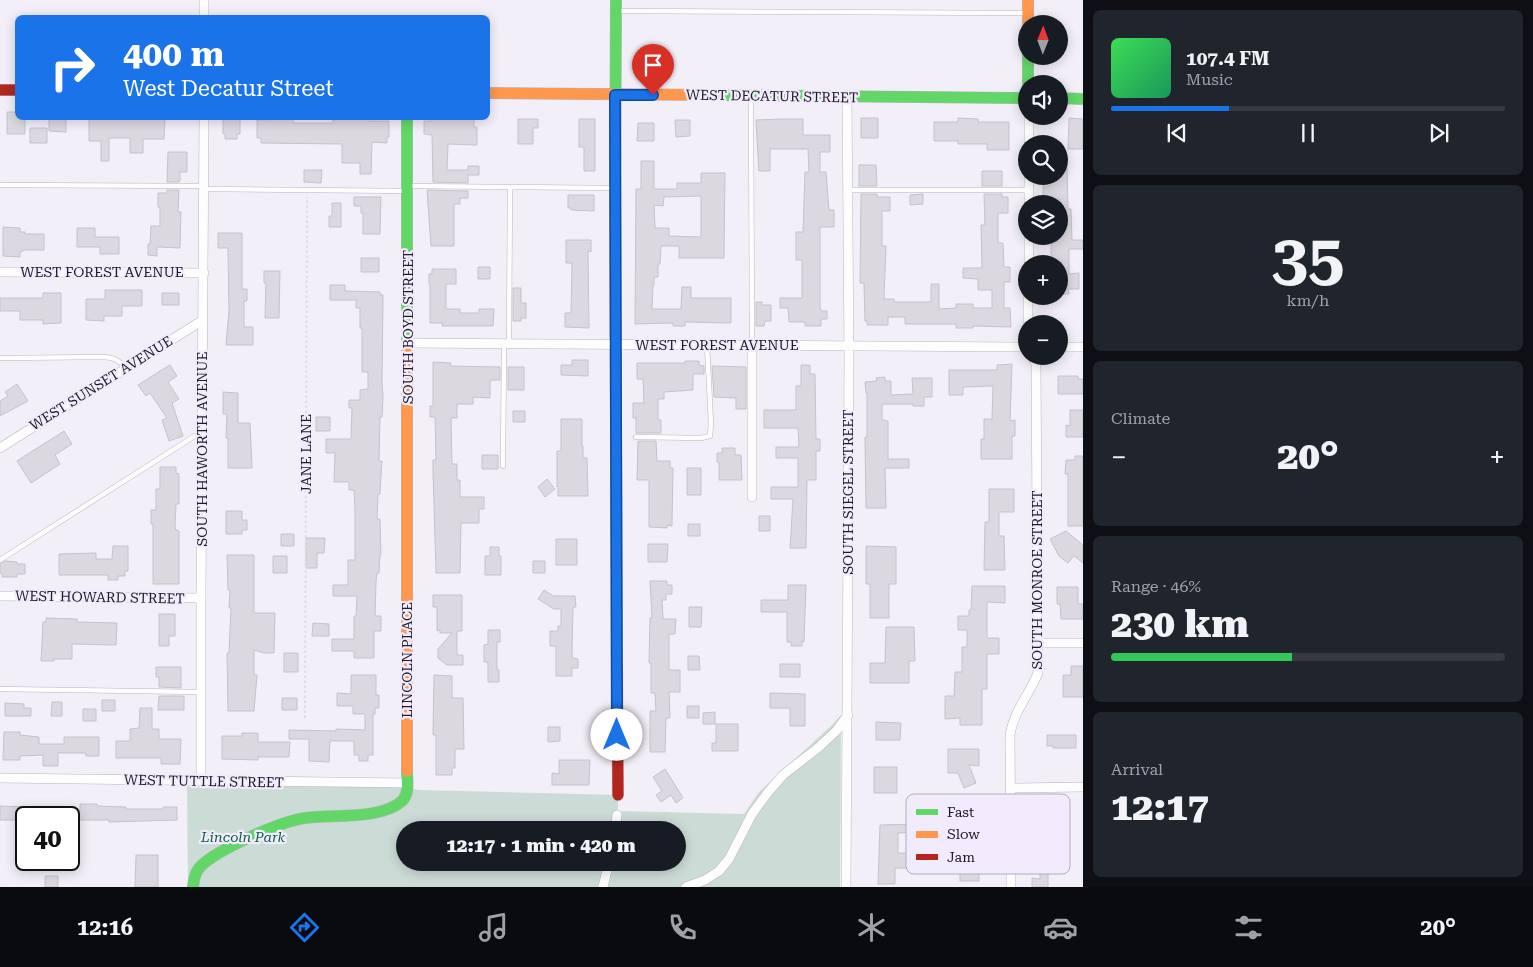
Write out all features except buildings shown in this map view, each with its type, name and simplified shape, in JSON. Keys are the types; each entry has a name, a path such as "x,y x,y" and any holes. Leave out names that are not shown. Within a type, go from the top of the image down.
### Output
{"street":[{"path":"204,0 204,15"},
{"path":"1028,0 1028,15"},
{"path":"616,6 615,344 618,795"},
{"path":"0,90 15,90"},
{"name":"WEST DECATUR STREET","path":"490,93 1018,98"},
{"name":"SOUTH SIEGEL STREET","path":"846,887 849,345 847,97"},
{"path":"1068,98 1083,98"},
{"name":"SOUTH HAWORTH AVENUE","path":"201,781 204,120"},
{"name":"SOUTH BOYD STREET","path":"407,120 407,537"},
{"path":"1029,185 1029,195"},
{"name":"WEST FOREST AVENUE","path":"0,272 204,273"},
{"name":"WEST SUNSET AVENUE","path":"0,448 203,320"},
{"name":"WEST FOREST AVENUE","path":"408,343 1018,347"},
{"path":"752,345 752,497"},
{"path":"1068,347 1083,347"},
{"name":"SOUTH MONROE STREET","path":"1010,794 1010,734 1013,720 1038,672 1036,365"},
{"name":"LINCOLN PLACE","path":"407,537 407,782"},
{"name":"WEST HOWARD STREET","path":"0,596 201,598"},
{"path":"1038,643 1083,643"},
{"path":"686,887 706,880 719,871 729,859 752,814 769,791 783,775 819,747 837,730 848,715"},
{"name":"WEST TUTTLE STREET","path":"0,778 407,782"},
{"path":"192,887 195,874 203,864 277,826 301,818 381,811 397,805 405,799 407,782"},
{"path":"1010,788 1083,787"},
{"path":"616,821 617,815"},
{"path":"603,887 607,871"},
{"name":"SOUTH MONROE STREET","path":"1011,874 1011,887"}],"lane":[{"path":"616,6 1018,18"},
{"path":"752,96 752,345"},
{"path":"0,185 307,190 510,187 616,188"},
{"path":"503,466 510,187"},
{"path":"848,190 1029,190"},
{"path":"636,437 701,438 710,436 708,345"},
{"path":"0,358 105,357 114,358 125,368"},
{"path":"0,560 202,431"},
{"path":"0,689 201,692"}],"path":[{"name":"JANE LANE","path":"305,718 307,190"}],"green space":[{"name":"Lincoln Park","path":"841,715 840,887 188,887 187,786 402,787 419,790 618,795 618,811 744,814 759,792"}],"traffic: fast":[{"path":"615,202 616,0"},
{"path":"1028,65 1028,75"},
{"path":"710,95 1018,98"},
{"path":"1068,98 1083,99"},
{"path":"407,120 407,349"},
{"path":"616,444 617,665"},
{"path":"193,887 197,871 209,859 235,844 266,830 305,818 369,814 393,807 405,798 408,787 407,771"}],"traffic: slow":[{"path":"1028,0 1028,15"},
{"path":"490,93 710,95"},
{"path":"615,202 616,444"},
{"path":"407,349 407,771"}],"traffic: jam":[{"path":"0,90 15,90"},
{"path":"617,665 618,795"}],"route":[{"path":"617,735 615,95 653,95"}]}
